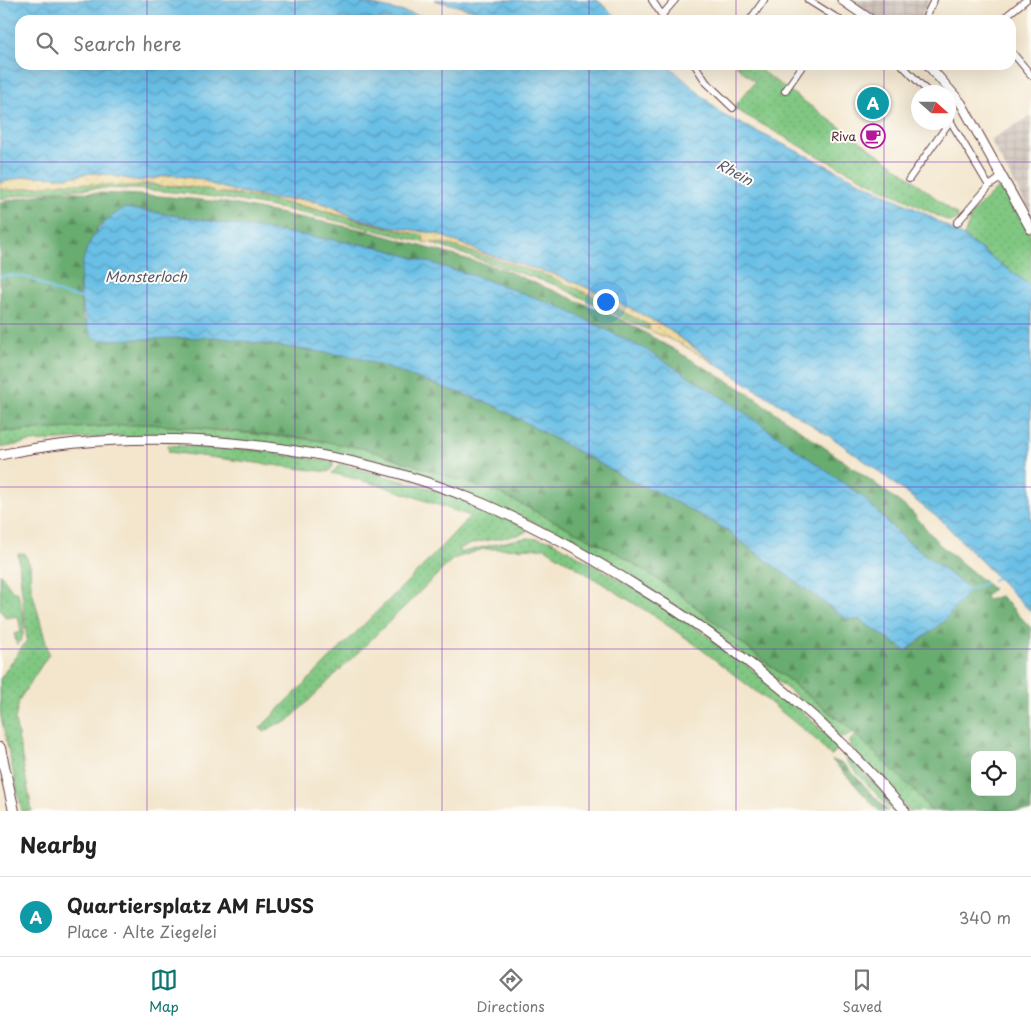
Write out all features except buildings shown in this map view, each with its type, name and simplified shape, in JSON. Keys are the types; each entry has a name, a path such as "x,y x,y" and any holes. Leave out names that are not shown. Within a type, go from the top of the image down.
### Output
{"main road":[{"path":"0,748 14,811"}],"street":[{"path":"652,0 661,15"},
{"path":"665,15 675,0"},
{"path":"754,15 764,0"},
{"path":"808,0 831,15"},
{"path":"842,0 864,15"},
{"path":"926,15 934,0"},
{"path":"1007,15 1026,0"},
{"path":"1016,57 1031,75"},
{"path":"698,70 706,82 733,108"},
{"path":"785,90 799,70"},
{"path":"907,70 921,85"},
{"path":"932,70 961,102 1031,229"},
{"path":"956,128 989,186"},
{"path":"909,179 942,130"},
{"path":"957,223 989,186 1002,177"},
{"path":"0,455 72,443 133,440 248,446 284,450 365,465 409,477 482,503 549,534 600,563 685,616 743,657 825,728 905,811"}],"shaded area":[{"path":"851,0 930,0 922,15 870,15"},
{"path":"1031,116 1031,213 990,140"}],"green space":[{"path":"742,70 760,70 902,171 957,215 958,219 950,222 820,157 733,108 755,82"},
{"path":"65,183 158,185 213,190 317,210 424,236 425,239 423,242 267,206 213,197 158,191 104,188 51,191 0,199 0,189 12,190"},
{"path":"1002,184 1031,236 1031,286 964,237 972,213"},
{"path":"58,191 160,196 222,202 364,230 502,269 625,321 745,391 876,484 912,512 939,544 993,589 985,597 988,600 1000,596 1003,598 1031,628 1031,811 931,811 917,793 845,724 674,590 617,553 501,494 366,449 304,438 150,424 0,432 0,202","holes":["125,208 378,247 484,279 558,306 731,403 863,497 899,534 970,590 918,643 906,651 860,620 846,619 720,526 653,490 631,481 494,405 356,357 215,337 101,340 83,319 79,285 91,244 98,227"]},
{"path":"437,241 548,276 595,297 601,302 649,325 650,328 646,329 556,285 433,244"},
{"path":"150,424 334,442 366,449 501,494 617,553 674,590 854,732 846,737 840,737 794,694 701,622 551,531 529,520 354,459 119,436 30,442 0,448 0,432"},
{"path":"168,445 259,451 333,462 333,467 328,472 169,452"},
{"path":"340,464 429,488 488,509 526,528 526,532 518,535 468,545 459,549 459,553 527,538 550,540 632,587 719,643 793,702 837,745 837,750 831,756 815,739 692,642 648,612 545,548 483,549 453,559 287,722 277,724 264,732 260,728 427,562 470,516 383,486 332,473"},
{"path":"24,553 30,565 31,587 49,654 19,700 15,720 32,811 22,811 0,713 0,679 27,640 18,554"},
{"path":"0,573 13,591 18,593 24,628 21,640 17,645 14,634 21,632 18,616 6,618 0,609"},
{"path":"856,734 917,793 931,811 909,811 849,746 850,741"},
{"path":"844,752 900,811 892,811 848,763 843,755"},
{"path":"832,760 844,764 888,811 879,811"}],"sand":[{"path":"90,173 154,179 169,175 201,179 213,185 288,200 305,199 329,205 353,217 438,234 483,253 556,275 603,294 664,326 721,367 679,343 646,329 650,328 649,325 548,276 447,244 423,242 424,236 307,207 231,193 216,193 213,190 175,185 162,187 150,183 130,186 65,183 12,190 0,189 0,183 27,176 70,177"}],"water":[{"name":"Rhein","path":"0,0 351,0 418,15 15,15 15,70 674,70 723,115 928,215 964,237 1031,286 1031,612 942,521 873,467 837,441 721,367 664,326 603,294 556,275 483,253 438,234 388,226 353,217 329,205 305,199 271,199 213,185 201,179 169,175 139,181 90,173 70,177 27,176 0,183"},
{"path":"434,0 597,0 614,15 492,15"},
{"name":"Monsterloch","path":"125,208 378,247 484,279 558,306 645,349 731,403 863,497 899,534 970,590 945,620 906,651 860,620 846,619 720,526 653,490 631,481 494,405 356,357 215,337 101,340 92,337 81,301 82,265 87,248 96,232 109,219"}],"waterway":[{"path":"0,276 24,277 35,280 58,292 82,298"},
{"path":"993,580 997,578"},
{"path":"970,590 985,583"}],"place":[{"name":"Quartiersplatz AM FLUSS","path":"873,103"},
{"name":"Riva","path":"873,136"}]}
